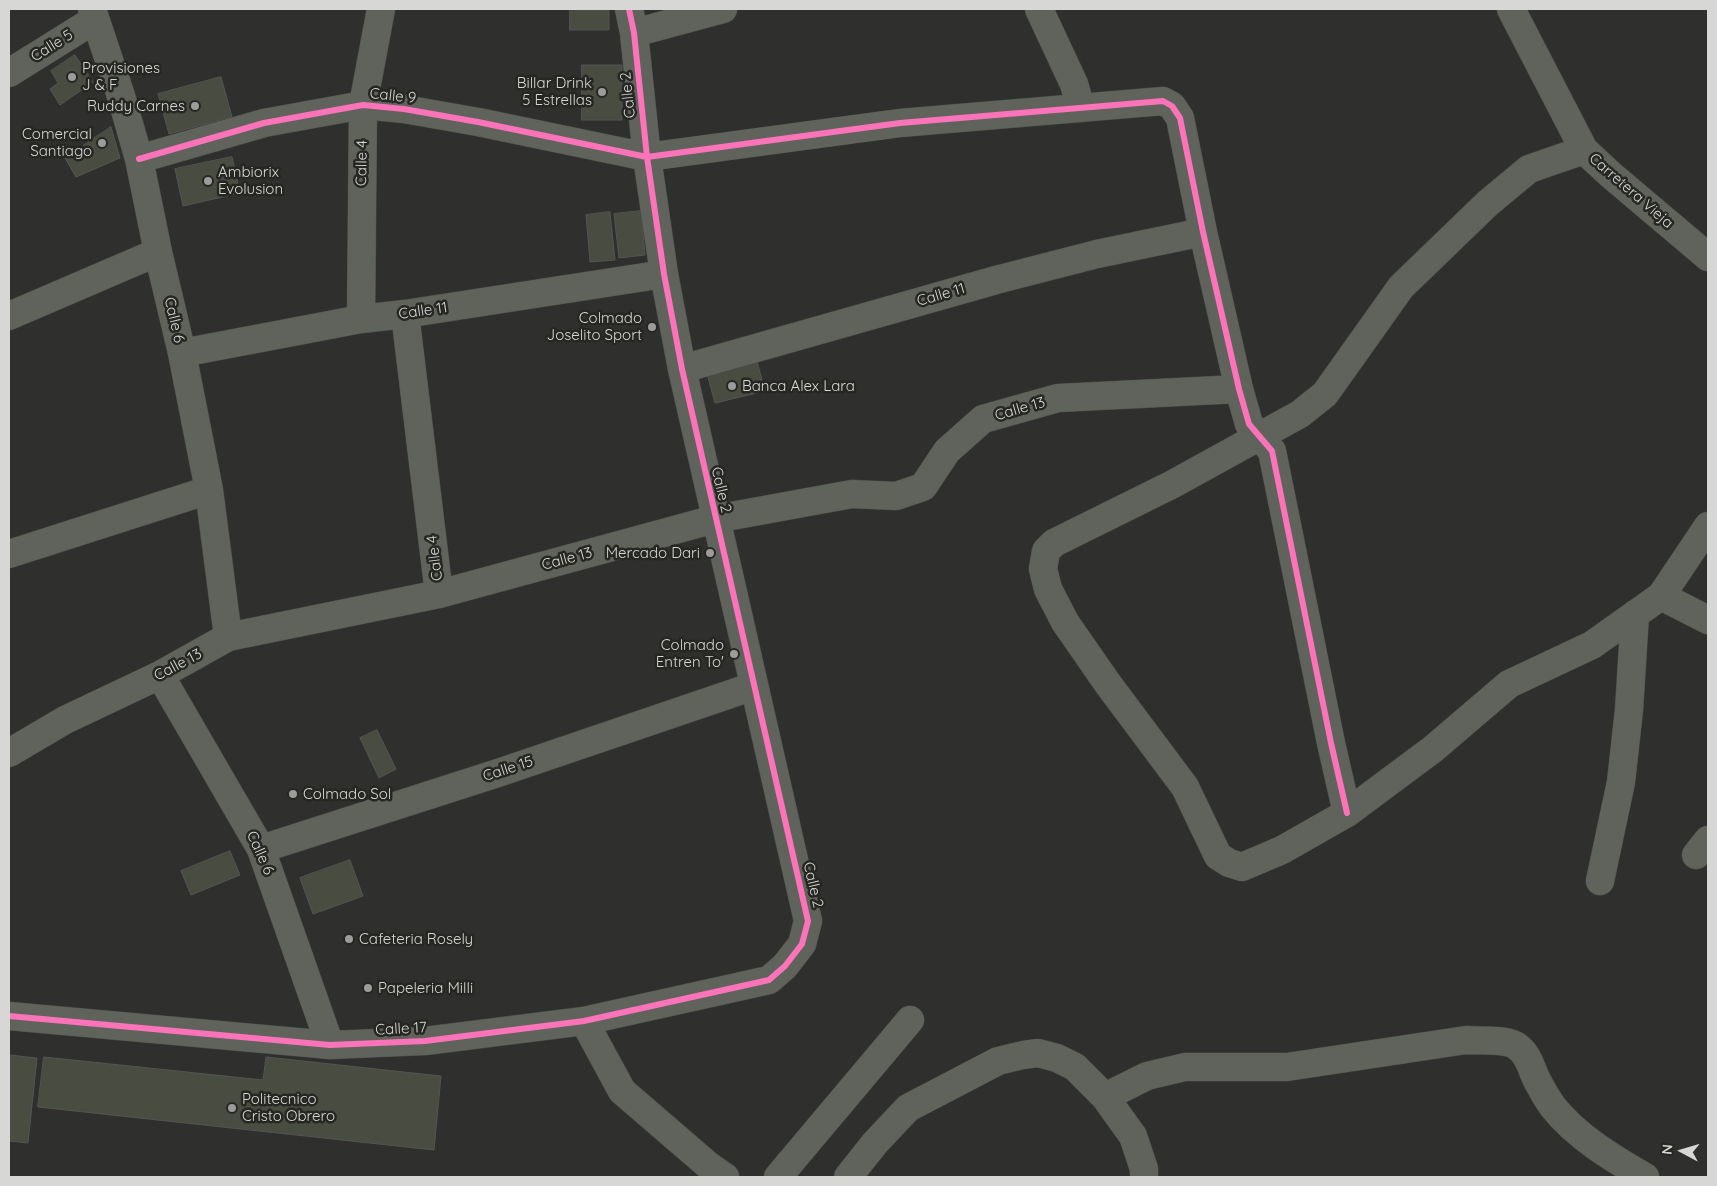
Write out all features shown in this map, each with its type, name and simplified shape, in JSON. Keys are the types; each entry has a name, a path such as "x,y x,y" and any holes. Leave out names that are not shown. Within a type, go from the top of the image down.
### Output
{"street":[{"name":"Calle 4","path":"361,319 363,105 381,9"},
{"path":"632,21 723,9"},
{"path":"1039,9 1074,84 1081,108"},
{"name":"Carretera Vieja","path":"1511,9 1584,150 1610,175 1708,257"},
{"name":"Calle 5","path":"9,73 93,14"},
{"name":"Calle 6","path":"93,14 121,96 139,159 158,252 182,353 209,490 228,637"},
{"name":"Calle 2","path":"632,21 647,157 664,274 682,368 715,520 808,921 802,944 785,966"},
{"name":"Calle 9","path":"139,159 264,122 363,105 404,109 478,122 647,157 900,123 1163,101 1172,106 1180,118 1203,232 1239,389 1249,424 1272,451 1347,813"},
{"path":"1584,150 1529,169 1488,203 1401,287 1325,394 1300,414 1173,484 1054,543 1046,551 1043,569 1048,589 1065,622 1108,684 1186,787 1218,856 1229,863 1242,867 1282,850 1347,813 1433,750 1509,684 1592,645 1660,596 1708,526"},
{"name":"Calle 11","path":"682,368 996,280 1097,254 1203,232"},
{"path":"9,316 158,252"},
{"name":"Calle 11","path":"182,353 361,319 405,314 664,274"},
{"name":"Calle 4","path":"405,314 439,594"},
{"name":"Calle 13","path":"9,753 65,720 160,675 228,637 439,594 715,520 852,494 896,496 923,487 947,451 983,419 1058,398 1239,389"},
{"path":"9,554 209,490"},
{"path":"1660,596 1708,620"},
{"path":"1600,882 1621,782 1629,710 1635,614"},
{"name":"Calle 6","path":"160,675 261,849 330,1044"},
{"name":"Calle 15","path":"261,849 498,773 754,686"},
{"name":"Calle 17","path":"9,1016 330,1044 425,1041 584,1021 769,980 785,966"},
{"path":"778,1177 910,1020"},
{"path":"584,1021 622,1091 709,1166 725,1177"},
{"path":"1105,1097 1147,1076 1185,1067 1287,1067 1466,1040 1493,1041 1514,1045 1526,1056 1538,1083 1552,1106 1568,1125 1612,1158 1645,1177"},
{"path":"848,1177 908,1108 998,1062 1023,1054 1038,1053 1057,1058 1075,1067 1105,1097 1133,1136 1144,1169 1144,1177"}],"building":[{"path":"570,9 609,9 609,30 570,30"},
{"name":"Provisiones J & F","path":"75,55 93,82 60,105 50,89 58,83 51,71"},
{"name":"Billar Drink 5 Estrellas","path":"582,65 622,65 622,120 582,120"},
{"name":"Ruddy Carnes","path":"221,77 232,117 169,134 158,94"},
{"name":"Comercial Santiago","path":"111,127 120,158 76,177 65,158"},
{"name":"Ambiorix Evolusion","path":"232,157 240,193 183,206 175,169"},
{"path":"641,211 645,255 619,258 614,214"},
{"path":"610,212 615,260 590,262 586,215"},
{"path":"756,358 765,391 715,403 706,370"},
{"path":"377,730 396,769 379,778 360,738"},
{"path":"230,851 240,875 191,895 181,871"},
{"path":"350,860 363,896 313,914 300,878"},
{"path":"9,1055 37,1058 28,1143 9,1141"},
{"path":"44,1057 263,1080 266,1057 441,1076 434,1150 38,1107"}],"cycle path":[{"path":"9,1016 330,1045 425,1041 584,1021 769,980 785,966 802,944 808,921 682,369 664,274 647,157 634,33 629,9"},
{"path":"139,159 264,123 363,105 404,109 478,122 647,157 900,123 1163,101 1172,106 1180,118 1203,232 1239,389 1249,424 1272,451 1347,813"}],"place":[{"name":"Provisiones J & F","path":"72,77"},
{"name":"Billar Drink 5 Estrellas","path":"602,92"},
{"name":"Ruddy Carnes","path":"195,106"},
{"name":"Comercial Santiago","path":"102,143"},
{"name":"Ambiorix Evolusion","path":"208,181"},
{"name":"Colmado Joselito Sport","path":"652,327"},
{"name":"Banca Alex Lara","path":"732,386"},
{"name":"Mercado Dari","path":"710,553"},
{"name":"Colmado Entren To'","path":"734,654"},
{"name":"Colmado Sol","path":"293,794"},
{"name":"Cafeteria Rosely","path":"349,939"},
{"name":"Papeleria Milli","path":"368,988"},
{"name":"Politecnico Cristo Obrero","path":"232,1108"}]}
